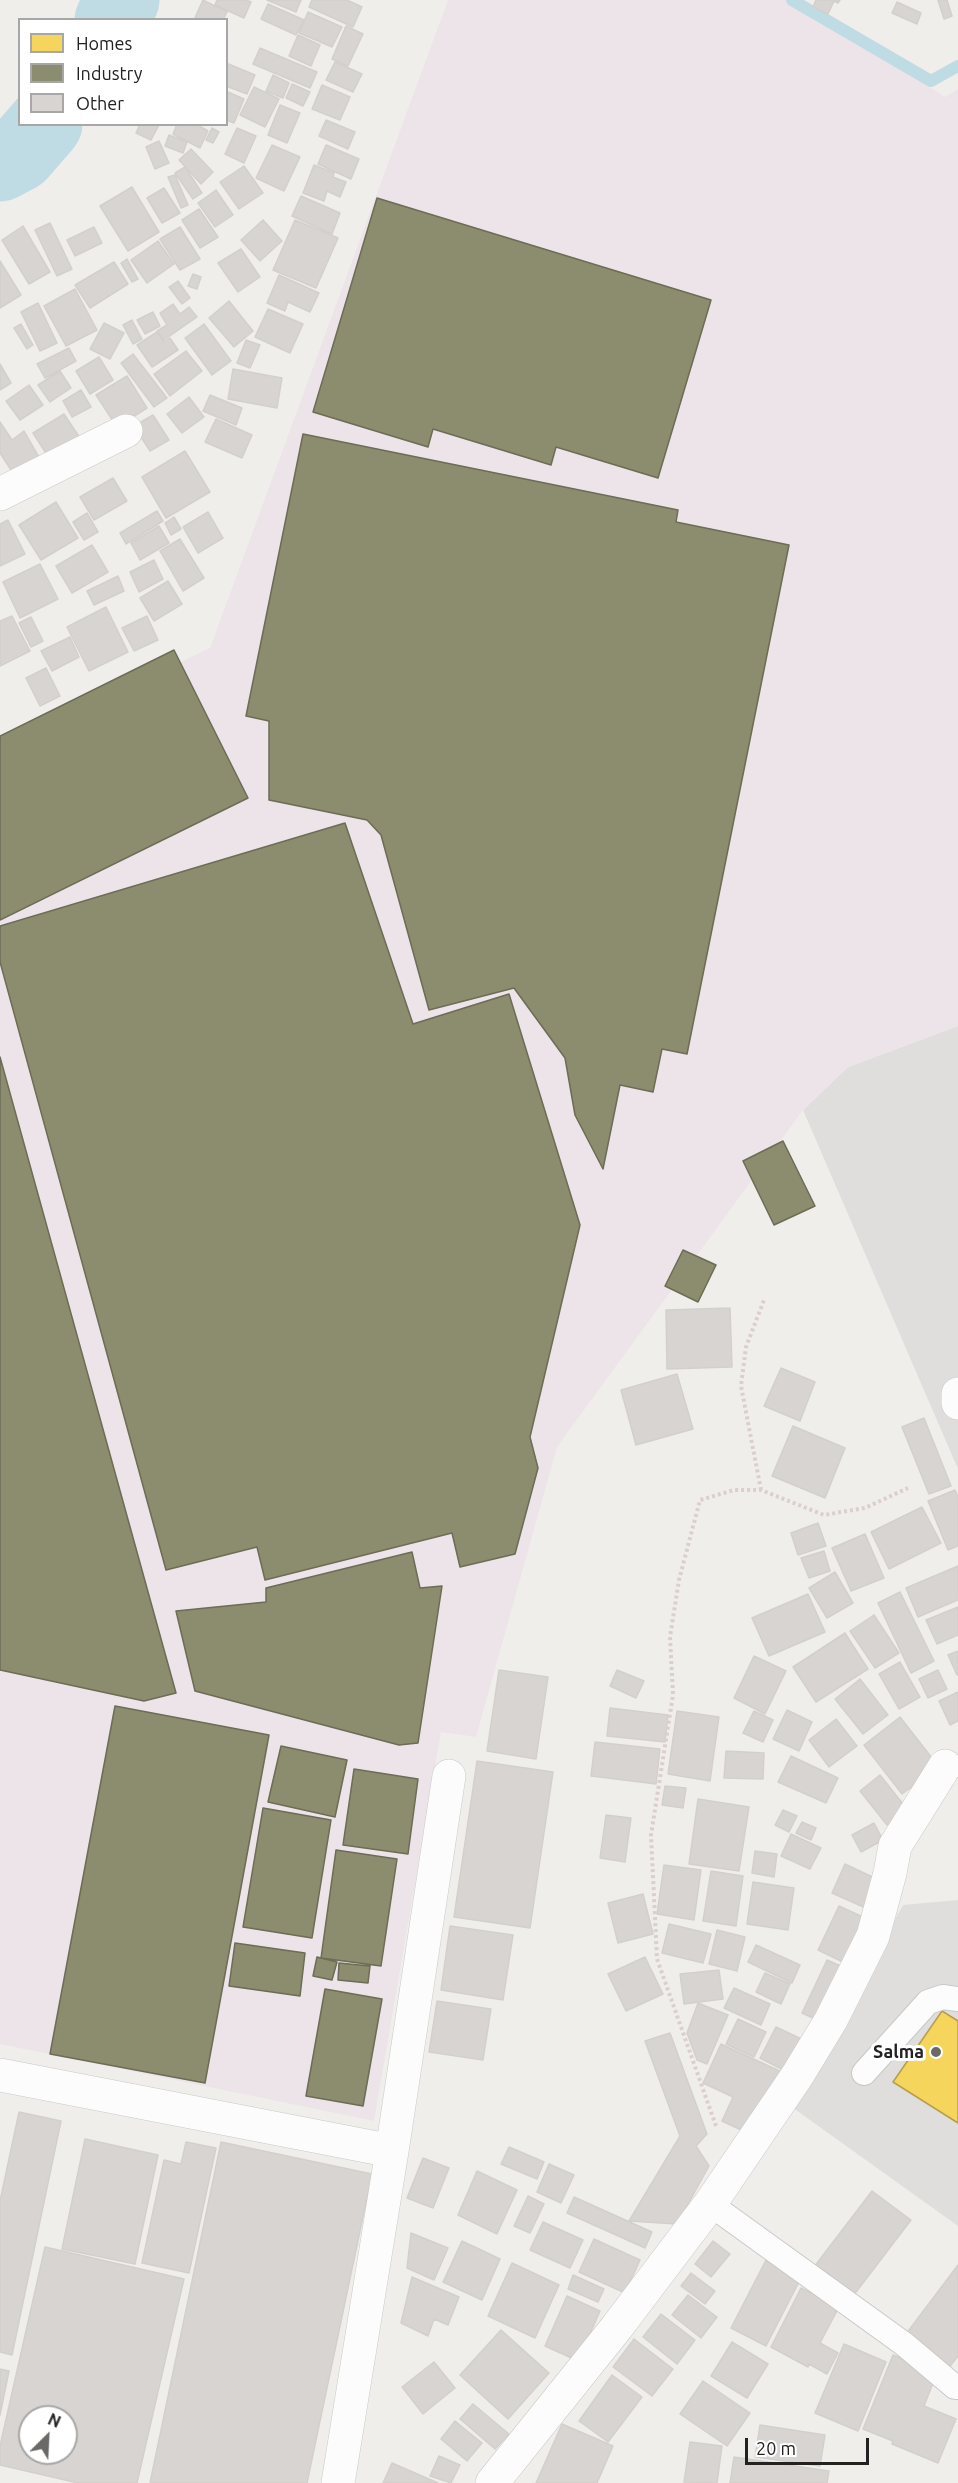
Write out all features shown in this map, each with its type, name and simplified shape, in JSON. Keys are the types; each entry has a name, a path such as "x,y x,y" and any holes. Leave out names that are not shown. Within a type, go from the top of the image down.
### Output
{"street":[{"path":"0,494 126,431"},
{"path":"958,1394 958,1402"},
{"path":"492,2483 610,2336 710,2204 797,2076 831,2020 873,1936 895,1846 945,1766"},
{"path":"338,2483 392,2151 448,1776"},
{"path":"0,2075 392,2151"}],"lane":[{"path":"864,2073 928,2002 943,1997 958,1999"},
{"path":"710,2204 904,2344 955,2387"}],"path":[{"path":"761,1490 741,1386 746,1347 764,1300"},
{"path":"735,2166 719,2135 657,1959 651,1835 673,1695 670,1637 680,1580 700,1500 734,1490 761,1490 824,1515 865,1508 908,1488"}],"shaded area":[{"path":"448,0 790,0 945,97 958,89 958,1026 848,1067 803,1110 557,1447 476,1737 441,1732 374,2121 0,2044 0,747 210,648"},
{"path":"958,1026 958,1469 803,1110 848,1067"},
{"path":"958,1900 958,2226 789,2105 903,1905"}],"building: Homes":[{"name":"Salma","path":"942,2011 958,2021 958,2123 893,2082"}],"building: Industry":[{"path":"377,198 711,300 658,478 556,447 551,465 433,429 428,447 313,412"},
{"path":"303,434 678,510 676,522 789,545 687,1054 662,1049 653,1092 620,1085 603,1169 575,1115 565,1058 514,988 429,1010 381,835 367,820 269,800 269,721 246,716"},
{"path":"174,650 248,798 0,920 0,736"},
{"path":"345,823 413,1024 509,994 580,1225 530,1437 538,1468 515,1554 460,1567 452,1533 265,1580 257,1547 166,1570 0,962 0,926"},
{"path":"0,1057 176,1693 144,1701 0,1670"},
{"path":"783,1141 815,1206 774,1225 743,1161"},
{"path":"683,1250 716,1265 698,1302 665,1286"},
{"path":"412,1552 420,1588 442,1586 418,1743 399,1745 195,1691 176,1611 266,1602 266,1588"},
{"path":"115,1706 269,1735 205,2083 50,2054"},
{"path":"281,1746 347,1760 335,1817 268,1802"},
{"path":"354,1769 418,1779 408,1854 343,1845"},
{"path":"263,1808 331,1820 312,1938 243,1927"},
{"path":"336,1850 397,1859 381,1966 321,1958"},
{"path":"235,1943 305,1953 300,1996 229,1986"},
{"path":"317,1957 337,1962 332,1980 313,1976"},
{"path":"339,1963 370,1966 368,1983 338,1980"},
{"path":"325,1989 382,1999 363,2106 306,2096"}],"building: Other":[{"path":"203,0 227,12 224,18 195,18"},
{"path":"217,0 251,2 244,18 215,5"},
{"path":"267,0 301,0 296,12"},
{"path":"312,0 347,0 362,7 353,27 309,7"},
{"path":"816,0 840,0 838,3 834,1 828,14 813,7"},
{"path":"938,0 947,0 952,16 944,19"},
{"path":"897,2 921,13 917,24 892,13"},
{"path":"268,4 304,20 296,35 261,19"},
{"path":"308,12 342,27 332,47 299,33"},
{"path":"346,26 363,34 348,66 332,59"},
{"path":"298,35 320,45 311,66 289,56"},
{"path":"260,48 317,72 310,88 253,64"},
{"path":"335,62 362,74 353,92 326,80"},
{"path":"228,64 255,75 247,94 228,87"},
{"path":"273,75 289,83 283,98 266,91"},
{"path":"292,84 310,92 303,106 286,98"},
{"path":"322,85 350,97 340,120 312,109"},
{"path":"254,87 279,99 265,127 240,115"},
{"path":"228,92 244,99 234,123 228,121"},
{"path":"280,105 300,113 287,143 268,135"},
{"path":"326,120 355,132 348,149 319,136"},
{"path":"139,126 158,126 151,140 136,133"},
{"path":"176,126 199,126 208,131 200,148 173,134"},
{"path":"212,128 219,132 213,143 206,140"},
{"path":"237,128 256,136 244,163 225,154"},
{"path":"169,135 187,142 183,153 165,146"},
{"path":"159,141 169,163 155,169 146,147"},
{"path":"272,145 300,157 284,191 256,178"},
{"path":"326,145 359,159 351,179 318,164"},
{"path":"191,149 213,172 201,184 179,160"},
{"path":"314,165 334,173 333,177 346,182 340,197 327,191 324,201 303,193"},
{"path":"244,166 263,193 239,209 220,182"},
{"path":"185,167 202,193 193,199 175,173"},
{"path":"175,175 188,205 181,208 168,177"},
{"path":"132,187 159,232 128,251 100,206"},
{"path":"164,188 180,213 162,223 147,198"},
{"path":"216,190 233,215 215,227 198,203"},
{"path":"301,196 340,213 332,234 292,216"},
{"path":"199,209 218,237 200,248 182,220"},
{"path":"263,220 282,241 260,261 241,240"},
{"path":"295,220 338,238 316,288 273,270"},
{"path":"50,223 72,269 57,276 35,230"},
{"path":"23,226 50,272 29,284 2,240"},
{"path":"94,227 102,243 75,256 67,240"},
{"path":"180,227 200,259 180,270 160,239"},
{"path":"158,241 174,264 147,283 131,260"},
{"path":"241,249 260,277 238,292 218,263"},
{"path":"127,259 138,279 132,282 121,263"},
{"path":"0,261 21,295 0,308"},
{"path":"114,262 128,284 90,308 75,285"},
{"path":"193,274 201,277 197,289 188,286"},
{"path":"279,275 319,293 310,312 288,302 285,311 267,303"},
{"path":"178,281 190,298 182,304 169,287"},
{"path":"75,289 97,330 66,346 44,306"},
{"path":"229,301 253,331 234,347 209,318"},
{"path":"38,303 57,343 40,351 21,312"},
{"path":"173,304 180,314 189,307 197,317 164,340 157,331 167,325 160,313"},
{"path":"268,309 303,324 290,353 255,337"},
{"path":"153,312 160,326 145,334 137,320"},
{"path":"132,320 142,339 133,344 123,325"},
{"path":"104,323 124,333 110,359 90,349"},
{"path":"21,324 33,345 27,349 14,328"},
{"path":"204,324 231,361 212,375 185,338"},
{"path":"157,332 164,342 170,338 178,350 152,367 137,345"},
{"path":"246,340 260,345 250,368 237,363"},
{"path":"69,348 76,361 45,378 37,364"},
{"path":"186,351 202,371 170,396 154,374"},
{"path":"133,354 167,398 154,407 121,363"},
{"path":"99,357 113,380 90,394 76,371"},
{"path":"0,364 11,383 0,390"},
{"path":"233,369 282,378 277,408 228,399"},
{"path":"60,371 71,388 50,402 38,385"},
{"path":"127,376 147,408 117,427 96,395"},
{"path":"29,385 43,405 20,420 6,401"},
{"path":"81,390 91,407 72,417 63,401"},
{"path":"210,395 242,408 236,425 203,411"},
{"path":"189,397 204,417 182,433 167,414"},
{"path":"64,414 80,438 49,458 33,433"},
{"path":"153,415 169,440 150,451 134,426"},
{"path":"216,419 252,435 242,458 205,442"},
{"path":"0,422 12,440 24,431 39,457 13,473 0,453"},
{"path":"185,451 210,492 166,518 142,477"},
{"path":"113,478 127,501 94,520 80,497"},
{"path":"56,502 78,538 41,560 19,525"},
{"path":"157,511 163,521 126,544 120,533"},
{"path":"208,512 223,538 198,553 183,527"},
{"path":"87,513 98,532 84,540 73,522"},
{"path":"174,517 181,529 171,535 165,523"},
{"path":"8,520 25,554 0,566 0,524"},
{"path":"159,526 169,543 140,560 131,543"},
{"path":"180,539 204,578 183,591 160,551"},
{"path":"92,545 108,572 72,593 56,566"},
{"path":"154,560 163,579 139,592 130,572"},
{"path":"40,564 58,599 20,618 3,582"},
{"path":"118,576 124,591 94,605 87,591"},
{"path":"168,581 182,604 154,621 140,598"},
{"path":"106,607 128,652 89,671 67,627"},
{"path":"12,616 30,651 0,666 0,621"},
{"path":"147,616 158,640 134,651 122,628"},
{"path":"31,617 43,641 31,647 19,623"},
{"path":"70,637 79,657 52,671 41,651"},
{"path":"46,668 60,696 40,706 26,678"},
{"path":"730,1308 732,1367 667,1369 666,1310"},
{"path":"781,1368 815,1382 800,1421 764,1406"},
{"path":"677,1374 693,1429 636,1445 621,1390"},
{"path":"924,1418 951,1486 929,1494 902,1427"},
{"path":"793,1426 845,1448 825,1498 772,1476"},
{"path":"955,1490 958,1498 958,1546 948,1550 928,1501"},
{"path":"922,1507 941,1543 889,1569 871,1532"},
{"path":"818,1523 826,1546 798,1555 791,1533"},
{"path":"865,1534 884,1578 851,1591 832,1548"},
{"path":"824,1551 830,1571 809,1578 801,1558"},
{"path":"958,1566 958,1600 918,1617 906,1588"},
{"path":"835,1572 853,1603 827,1618 809,1588"},
{"path":"900,1592 934,1661 911,1673 878,1603"},
{"path":"808,1594 825,1632 769,1656 752,1618"},
{"path":"958,1607 958,1635 937,1644 926,1620"},
{"path":"874,1615 899,1653 875,1668 850,1631"},
{"path":"845,1633 868,1669 816,1702 793,1667"},
{"path":"958,1651 958,1675 957,1675 948,1655"},
{"path":"754,1656 786,1671 765,1714 734,1698"},
{"path":"900,1662 920,1697 899,1709 879,1674"},
{"path":"499,1670 548,1677 536,1759 487,1751"},
{"path":"617,1670 644,1681 636,1698 610,1686"},
{"path":"938,1670 947,1689 928,1698 919,1679"},
{"path":"860,1679 888,1715 863,1734 835,1699"},
{"path":"958,1692 958,1721 950,1725 939,1701"},
{"path":"610,1708 668,1715 665,1742 607,1736"},
{"path":"787,1710 812,1722 799,1751 773,1739"},
{"path":"677,1711 719,1717 710,1781 668,1774"},
{"path":"754,1711 773,1720 763,1742 743,1733"},
{"path":"900,1717 939,1767 902,1794 864,1745"},
{"path":"836,1719 857,1746 829,1767 809,1740"},
{"path":"595,1742 660,1749 656,1784 591,1776"},
{"path":"726,1751 764,1753 763,1779 724,1778"},
{"path":"791,1756 838,1778 826,1803 778,1782"},
{"path":"477,1761 553,1772 530,1928 454,1917"},
{"path":"880,1775 907,1809 887,1825 860,1791"},
{"path":"665,1786 686,1788 683,1808 662,1805"},
{"path":"698,1799 749,1807 739,1871 689,1864"},
{"path":"783,1810 797,1816 789,1832 775,1825"},
{"path":"606,1815 631,1818 625,1862 600,1858"},
{"path":"802,1822 816,1828 811,1840 796,1833"},
{"path":"874,1823 883,1840 861,1852 852,1835"},
{"path":"791,1834 821,1848 810,1869 781,1856"},
{"path":"755,1851 777,1854 774,1877 752,1873"},
{"path":"845,1864 881,1881 868,1909 832,1893"},
{"path":"664,1865 701,1870 694,1920 657,1914"},
{"path":"711,1871 743,1876 736,1926 703,1921"},
{"path":"753,1882 794,1888 788,1930 747,1924"},
{"path":"643,1894 653,1934 618,1943 608,1903"},
{"path":"839,1906 863,1917 843,1962 818,1950"},
{"path":"669,1924 711,1934 703,1963 662,1953"},
{"path":"450,1926 513,1935 503,2000 441,1990"},
{"path":"717,1930 745,1937 737,1971 709,1964"},
{"path":"756,1945 800,1965 792,1983 748,1962"},
{"path":"645,1957 663,1994 626,2011 608,1974"},
{"path":"827,1960 850,1970 826,2024 802,2013"},
{"path":"719,1970 723,1999 684,2004 680,1974"},
{"path":"765,1973 790,1984 781,2004 756,1992"},
{"path":"734,1988 770,2004 761,2025 724,2008"},
{"path":"437,2001 491,2009 483,2060 429,2052"},
{"path":"698,2003 728,2015 707,2064 697,2060 687,2033"},
{"path":"738,2019 766,2032 754,2057 726,2044"},
{"path":"776,2027 810,2043 793,2075 760,2058"},
{"path":"670,2033 707,2134 696,2146 709,2166 677,2224 629,2221 680,2136 645,2041"},
{"path":"721,2044 784,2073 754,2136 722,2121 733,2097 703,2083"},
{"path":"19,2112 61,2121 12,2355 0,2352 0,2201"},
{"path":"85,2139 158,2155 135,2264 62,2249"},
{"path":"186,2142 216,2148 189,2273 142,2263 164,2160 181,2164"},
{"path":"221,2142 372,2174 307,2483 150,2483"},
{"path":"509,2147 544,2162 537,2179 501,2164"},
{"path":"423,2158 449,2168 433,2208 407,2198"},
{"path":"549,2164 574,2175 561,2203 537,2192"},
{"path":"477,2171 517,2190 497,2234 458,2215"},
{"path":"872,2191 911,2220 853,2296 814,2267"},
{"path":"528,2196 544,2204 530,2233 514,2226"},
{"path":"574,2197 652,2232 645,2248 567,2213"},
{"path":"543,2222 583,2240 570,2268 530,2250"},
{"path":"411,2233 448,2248 434,2280 407,2268"},
{"path":"594,2239 640,2260 625,2293 579,2272"},
{"path":"462,2241 500,2259 482,2300 443,2282"},
{"path":"713,2241 730,2254 711,2277 695,2264"},
{"path":"45,2247 184,2279 137,2483 78,2483 0,2465 0,2446"},
{"path":"766,2260 801,2278 766,2346 731,2328"},
{"path":"512,2263 559,2285 535,2338 488,2316"},
{"path":"958,2265 958,2356 947,2370 903,2338"},
{"path":"691,2273 715,2291 705,2304 681,2286"},
{"path":"573,2275 604,2289 598,2302 568,2289"},
{"path":"412,2277 459,2297 448,2325 434,2319 428,2336 401,2323"},
{"path":"801,2288 839,2307 820,2343 838,2353 827,2374 809,2364 808,2367 771,2347"},
{"path":"688,2295 717,2317 701,2338 672,2315"},
{"path":"567,2296 600,2311 578,2361 545,2346"},
{"path":"661,2314 695,2340 677,2364 643,2337"},
{"path":"501,2330 549,2373 508,2419 460,2375"},
{"path":"634,2339 673,2369 652,2396 613,2367"},
{"path":"732,2342 768,2364 747,2398 711,2376"},
{"path":"844,2344 886,2362 858,2431 815,2413"},
{"path":"893,2355 937,2373 924,2406 956,2419 938,2463 863,2429"},
{"path":"434,2362 455,2388 423,2414 402,2387"},
{"path":"0,2369 9,2371 0,2415"},
{"path":"612,2375 642,2397 608,2442 579,2421"},
{"path":"703,2381 750,2413 727,2446 680,2414"},
{"path":"473,2404 509,2434 495,2449 460,2419"},
{"path":"455,2421 482,2443 467,2461 441,2439"},
{"path":"562,2424 613,2446 597,2483 536,2483"},
{"path":"760,2425 825,2435 820,2466 755,2457"},
{"path":"690,2442 722,2446 717,2483 684,2482"},
{"path":"439,2456 460,2465 451,2483 430,2476"},
{"path":"734,2457 829,2471 827,2483 730,2483"},
{"path":"392,2463 438,2483 383,2483"}],"waterway":[{"path":"113,18 122,0"},
{"path":"792,0 931,81 958,66"},
{"path":"0,164 19,154 43,126"}],"place":[{"name":"Salma","path":"936,2052"}]}
